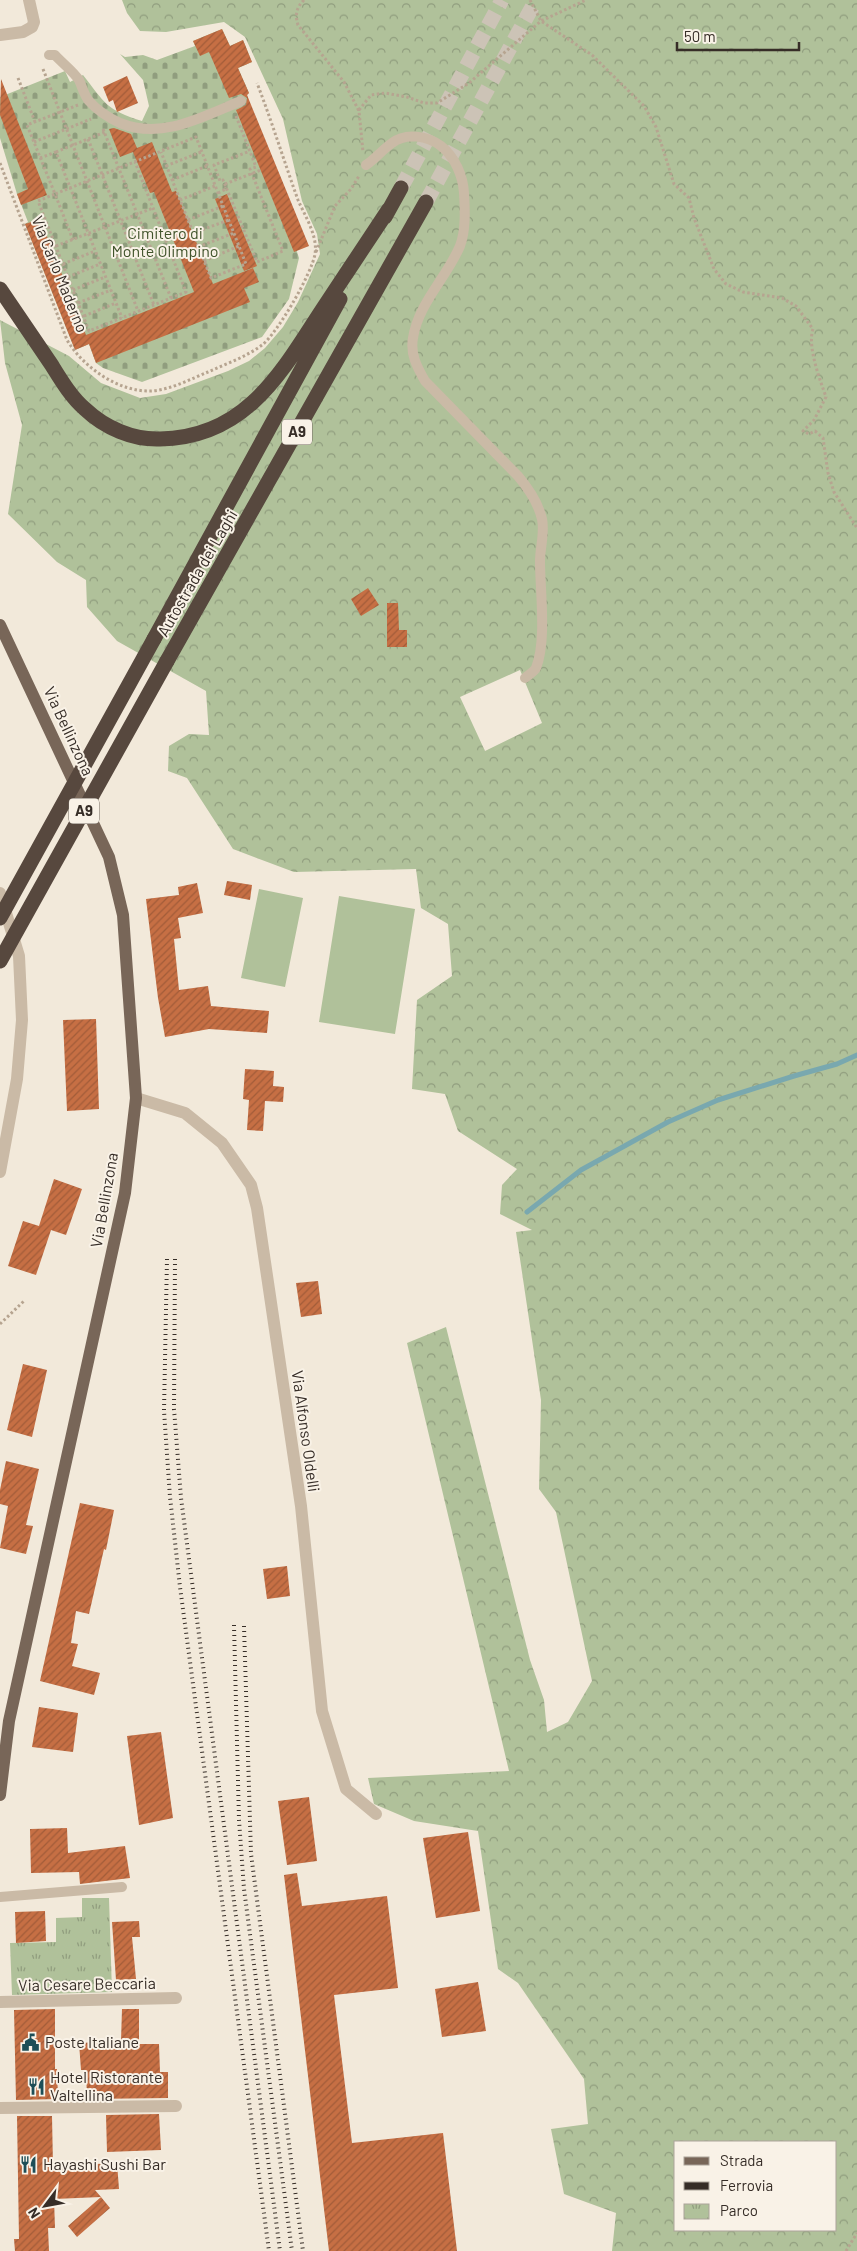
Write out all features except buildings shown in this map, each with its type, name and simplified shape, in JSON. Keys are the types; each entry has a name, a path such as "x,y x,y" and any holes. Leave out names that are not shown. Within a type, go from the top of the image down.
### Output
{"highway":[{"name":"Autostrada dei Laghi","path":"0,918 401,188"},
{"name":"Autostrada dei Laghi","path":"0,961 426,202"},
{"path":"0,289 68,390 92,415 111,427 133,436 154,440 193,436 227,422 248,407 270,386 389,209"}],"main road":[{"name":"Via Bellinzona","path":"0,625 109,856 123,915 136,1098 125,1193 8,1721 0,1795"}],"street":[{"path":"0,35 28,30 32,27 34,22 29,0"},
{"path":"0,893 19,956 22,1020 17,1079 0,1172"},
{"name":"Via Alfonso Oldelli","path":"136,1098 185,1113 222,1143 251,1184 258,1208 300,1506 322,1711 346,1789 376,1814"},
{"name":"Via Cesare Beccaria","path":"0,2002 176,1998"},
{"path":"0,2108 176,2106"}],"lane":[{"path":"49,55 55,55 78,78 88,100 102,113 132,128 165,129 195,120 241,101"},
{"path":"366,165 393,142 405,137 421,137 433,140 443,148 453,160 458,171 463,188 465,211 460,245 422,313 413,336 412,348 416,365 425,380 530,489 537,503 542,520 539,654 535,670 525,678"},
{"path":"0,1897 122,1887"}],"path":[{"path":"304,0 298,6 296,16 298,25 344,82 359,111 361,142 366,165"},
{"path":"530,0 541,21 592,55 644,106 656,127 674,184 689,198 694,218 714,269 726,284 743,292 782,298 796,306 813,329 810,336 817,370 826,397 814,420 803,431 809,434 815,431 823,438 828,473 834,492 857,528"},
{"path":"359,111 372,95 385,93 424,103 437,103 470,84 541,21 586,0"},
{"path":"43,69 138,311"},
{"path":"18,78 35,122"},
{"path":"257,83 299,202 313,235 315,253"},
{"path":"73,240 27,125 83,102"},
{"path":"34,142 94,118"},
{"path":"40,158 105,132 171,298"},
{"path":"135,162 186,292 89,331 38,201 54,194 196,137 246,264 211,278 161,152"},
{"path":"88,139 154,305"},
{"path":"212,179 221,176 257,262 283,251 250,170 256,167 246,141"},
{"path":"218,193 226,189 223,180 220,181 214,165 250,151"},
{"path":"56,152 122,318"},
{"path":"166,166 201,152"},
{"name":"Via Carlo Maderno","path":"0,163 64,332 76,354 102,376 136,389 151,391 189,380 242,357 264,344 278,326 295,298 335,206 351,189 366,165"},
{"path":"172,180 207,166"},
{"path":"224,184 261,170"},
{"path":"180,200 215,186"},
{"path":"188,220 223,206"},
{"path":"56,246 153,208"},
{"path":"193,233 229,220"},
{"path":"198,247 234,233"},
{"path":"204,260 239,246"},
{"path":"63,264 95,251"},
{"path":"68,277 100,264"},
{"path":"73,290 105,277"},
{"path":"78,303 110,290"},
{"path":"84,316 116,303"},
{"path":"0,1324 24,1301"},
{"path":"846,2251 857,2233"}],"green space":[{"path":"122,0 857,0 857,2251 612,2251 616,2213 564,2194 551,2129 588,2124 584,2079 518,1983 498,1969 478,1831 414,1821 374,1804 368,1778 509,1771 407,1343 446,1327 530,1660 544,1700 547,1732 568,1722 592,1681 556,1512 539,1489 541,1400 516,1232 532,1230 500,1214 502,1185 517,1169 458,1131 445,1094 412,1089 417,1000 452,976 448,924 421,908 416,869 294,872 233,849 187,778 168,771 169,746 189,734 209,735 206,691 117,641 87,607 86,580 57,562 8,514 22,425 5,363 0,320 69,356 101,383 140,398 166,394 228,371 249,361 265,348 283,327 298,302 320,254 317,234 302,201 283,119 245,37 224,22 166,32 140,31 127,13","holes":["520,670 542,723 485,751 460,697"]},
{"name":"Cimitero di Monte Olimpino","path":"222,29 230,46 243,40 252,62 238,68 249,93 247,95 299,258 289,299 262,337 142,382 103,368 96,363 89,344 75,350 25,224 28,222 17,194 0,138 0,97 65,71 70,82 83,75 113,109 142,121 149,106 143,80 120,54 125,57 143,55 157,60 195,46 193,41"},
{"path":"259,889 303,898 285,987 241,978"},
{"path":"339,896 415,909 395,1034 319,1022"},
{"path":"82,1898 109,1898 112,1992 12,1995 10,1943 56,1942 56,1918 82,1917"}],"waterway":[{"path":"527,1212 581,1170 668,1122 718,1100 837,1064 857,1055"}],"tunnel":[{"path":"401,188 502,0"},
{"path":"426,202 536,0"}],"railway":[{"path":"167,1259 164,1411 170,1497 180,1587 269,2251"},
{"path":"175,1259 174,1409 181,1498 280,2251"},
{"path":"234,1625 239,1820 244,1889 292,2251"},
{"path":"244,1626 251,1854 303,2251"}],"place":[{"name":"Poste Italiane","path":"31,2042"},
{"name":"Hotel Ristorante Valtellina","path":"36,2086"},
{"name":"Hayashi Sushi Bar","path":"29,2164"}]}
